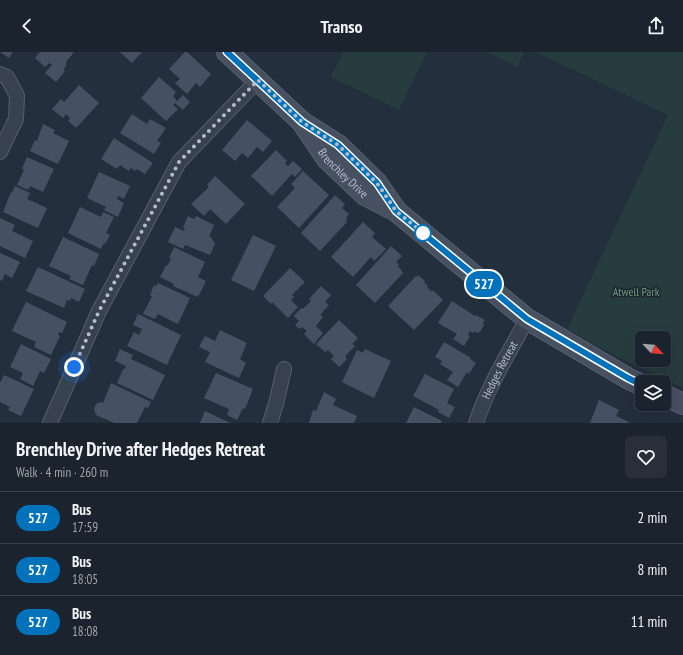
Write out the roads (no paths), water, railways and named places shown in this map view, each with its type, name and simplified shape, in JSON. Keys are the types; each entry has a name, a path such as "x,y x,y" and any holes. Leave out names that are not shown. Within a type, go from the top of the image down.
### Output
{"street":[{"name":"Brenchley Drive","path":"226,52 302,122 338,145 365,195 396,211 527,319 635,382"},
{"path":"0,74 7,77 17,96 16,119 0,152"},
{"path":"50,423 99,311 179,162 258,80"},
{"name":"Hedges Retreat","path":"476,423 495,379 527,319"},
{"path":"270,423 284,369"},
{"path":"671,398 683,404"}],"park label":[{"name":"Atwell Park","path":"636,292"}]}
